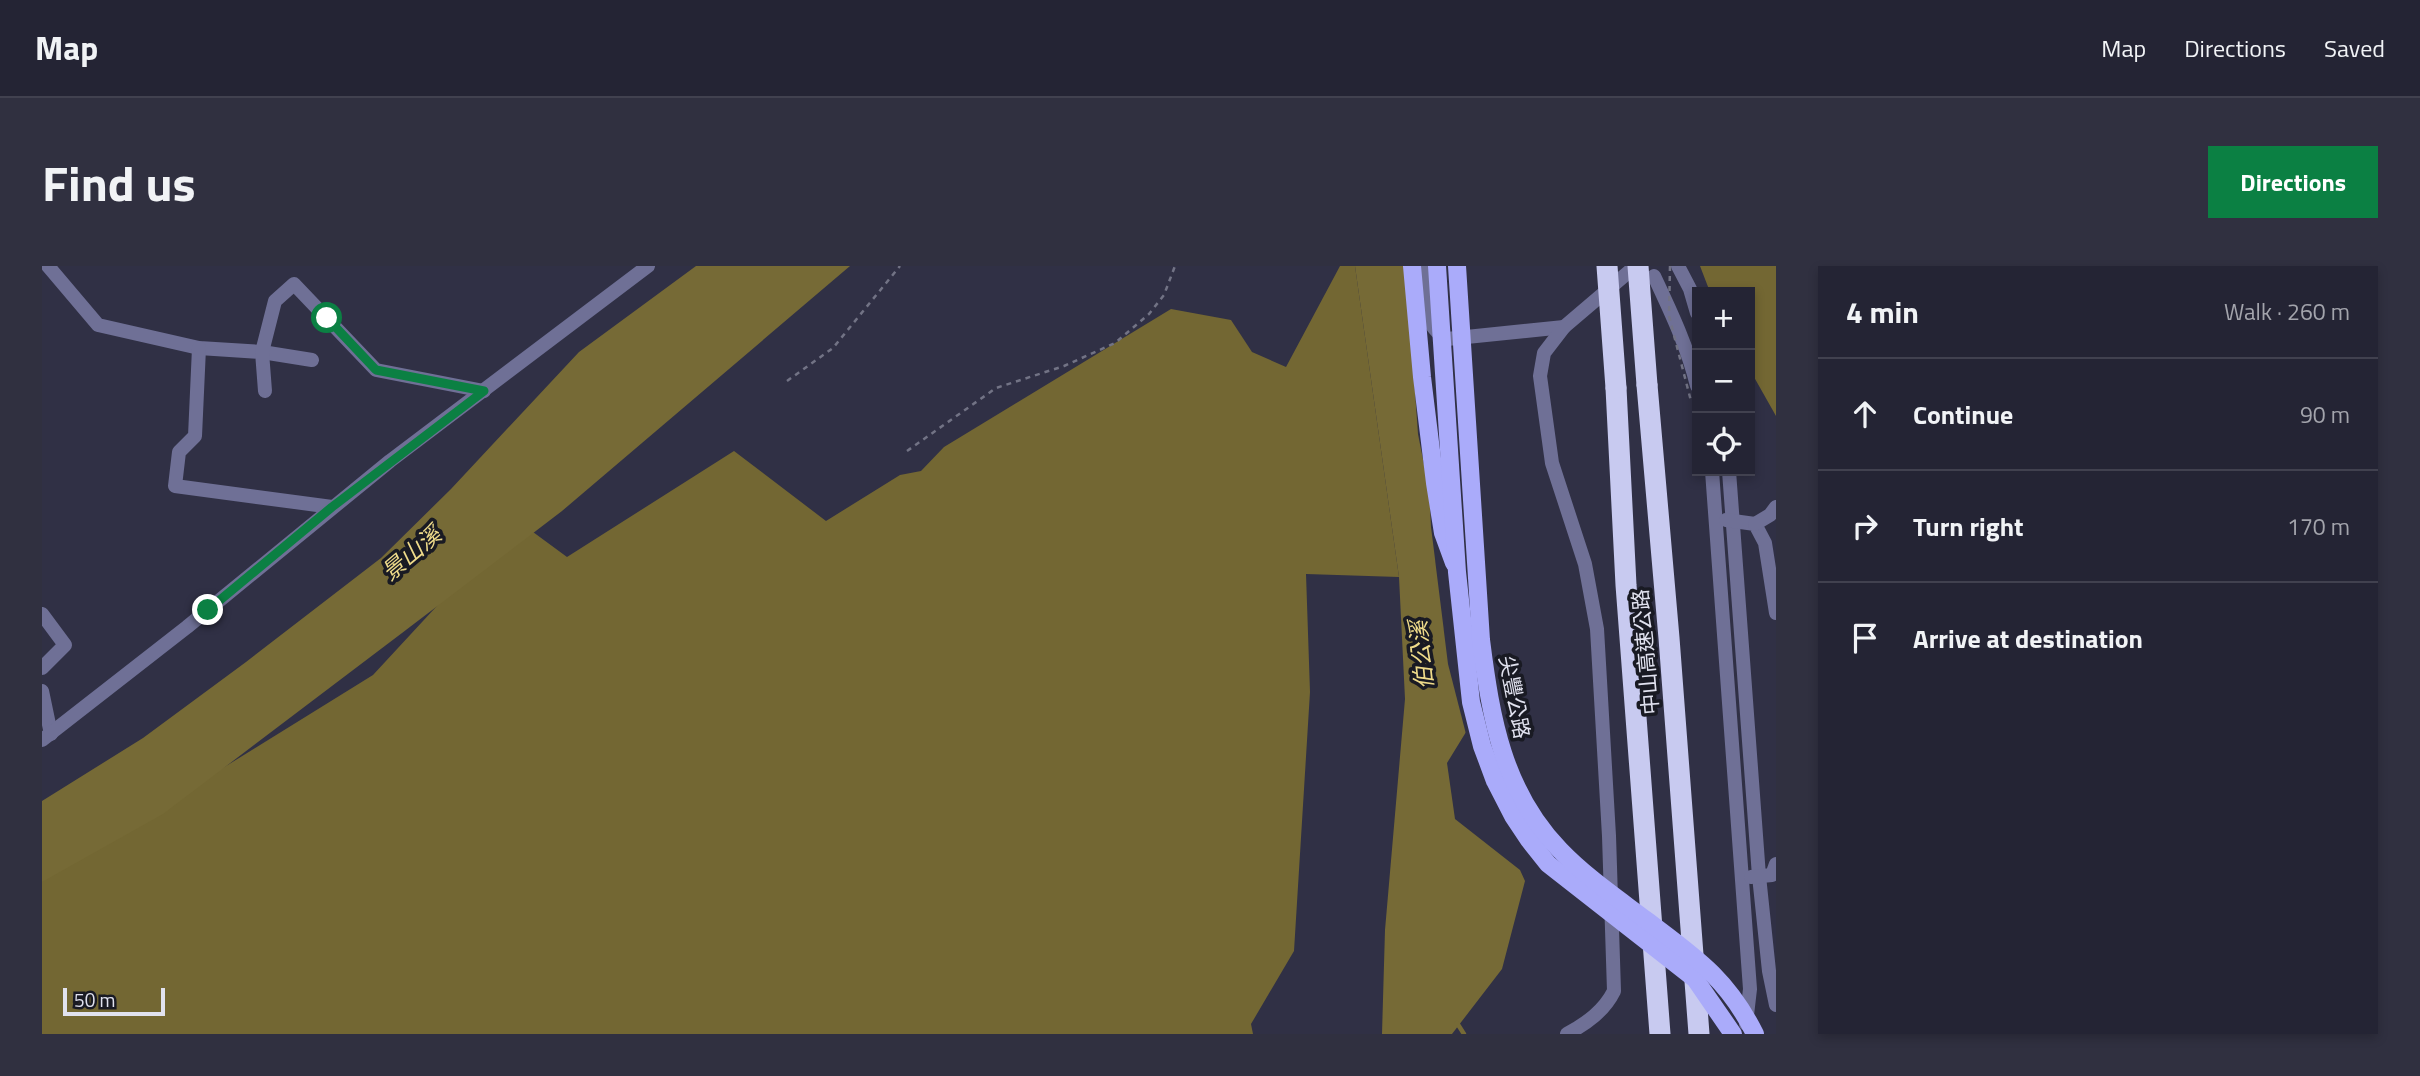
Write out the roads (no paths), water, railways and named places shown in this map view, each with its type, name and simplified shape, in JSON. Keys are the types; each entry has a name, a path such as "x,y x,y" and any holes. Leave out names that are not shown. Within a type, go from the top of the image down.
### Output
{"highway":[{"name":"中山高速公路","path":"1607,266 1626,585 1660,1034"},
{"name":"中山高速公路","path":"1643,269 1647,385 1699,1034"}],"main road":[{"path":"1412,266 1435,483 1443,533 1457,572"},
{"name":"尖豐公路","path":"1437,266 1457,572 1471,702 1494,782 1529,841 1548,863 1695,979 1733,1034"},
{"name":"尖豐公路","path":"1457,266 1481,640 1488,696 1504,759 1513,782 1533,817 1559,849 1588,876 1705,965 1728,990 1755,1034"}],"street":[{"path":"48,266 98,325 199,348 262,352 312,360"},
{"path":"46,737 187,627 332,507 648,266"},
{"path":"1424,266 1427,318 1434,332 1447,339 1564,327"},
{"path":"1678,268 1692,296"},
{"path":"1567,1034 1585,1024 1608,1003 1614,991 1609,836 1597,629 1586,564 1552,463 1540,376 1544,353 1564,327 1643,269 1674,317 1692,371"},
{"path":"265,391 262,352 275,301 294,284 376,370 484,391"},
{"path":"199,348 195,436 179,452 175,485 332,507"},
{"path":"1712,476 1750,989 1745,1034"},
{"path":"1730,476 1771,875 1769,971 1776,1005"},
{"path":"1715,521 1734,520 1755,524 1770,515 1776,507"},
{"path":"1755,524 1765,543 1775,607"},
{"path":"42,614 65,645 42,668"},
{"path":"42,691 46,737"},
{"path":"1742,878 1771,875"}],"water":[{"name":"景山溪","path":"696,266 850,266 562,511 402,633 163,814 42,882 42,801 143,738 381,558 451,489 579,352"},
{"name":"伯公溪","path":"1355,266 1406,266 1418,434 1474,719 1447,763 1455,819 1520,870 1525,881 1502,969 1452,1034 1382,1034 1385,930 1405,699 1399,577"}],"waterway":[{"path":"1457,1023 1464,1034"}]}
